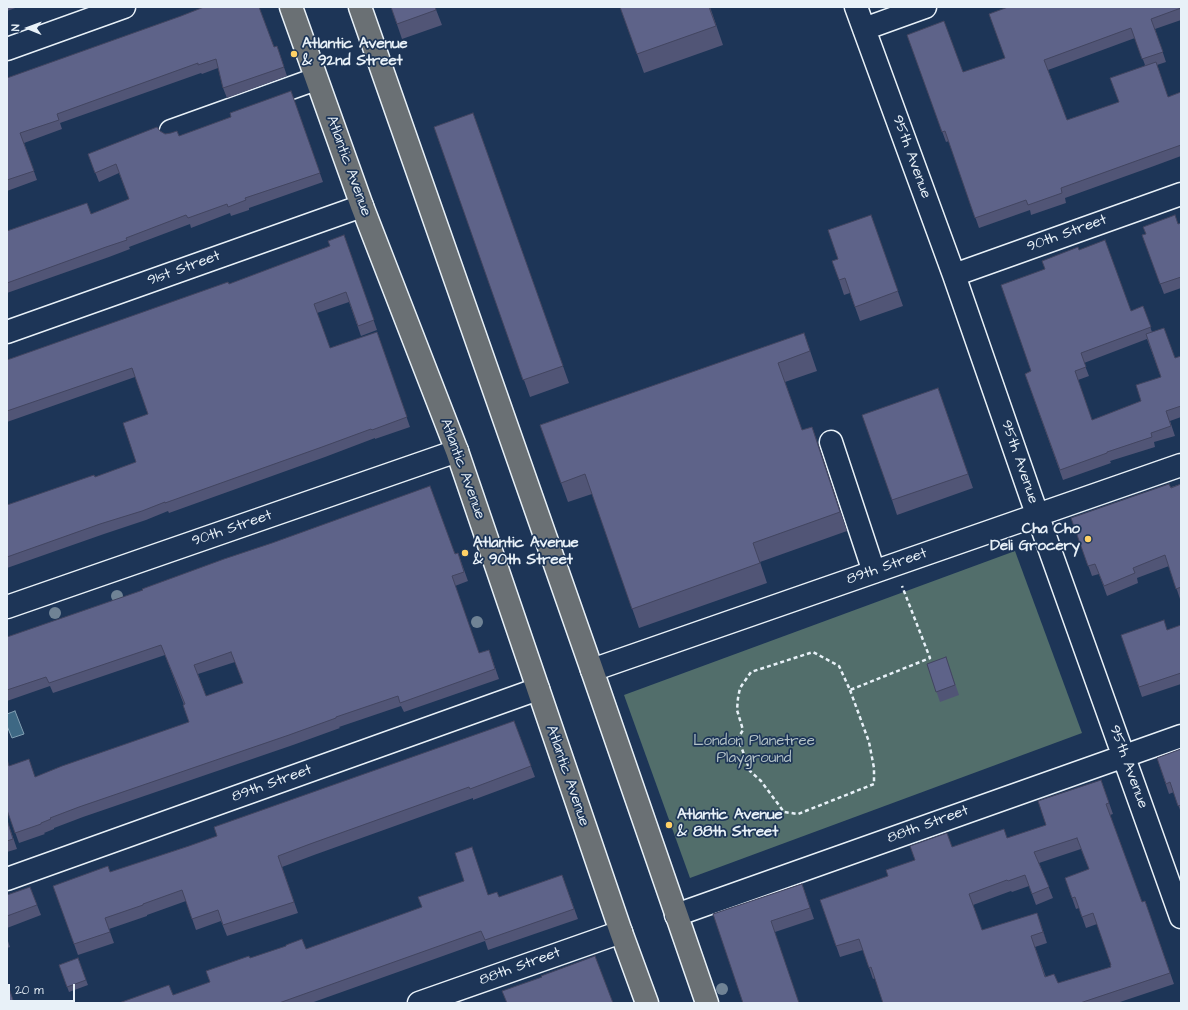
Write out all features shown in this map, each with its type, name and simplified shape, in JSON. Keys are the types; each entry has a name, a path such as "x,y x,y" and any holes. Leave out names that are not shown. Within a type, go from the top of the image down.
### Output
{"main road":[{"name":"Atlantic Avenue","path":"291,7 362,206 457,451 621,932 647,1003"},
{"path":"360,7 707,1003"}],"street":[{"path":"7,49 124,7"},
{"name":"95th Avenue","path":"856,7 954,275 1181,918"},
{"path":"864,29 925,7"},
{"path":"171,131 316,79"},
{"name":"90th Street","path":"954,275 1181,194"},
{"name":"91st Street","path":"7,332 362,206"},
{"path":"831,442 874,572"},
{"name":"90th Street","path":"7,607 457,451"},
{"name":"89th Street","path":"592,670 1181,464"},
{"name":"89th Street","path":"7,879 538,689"},
{"name":"88th Street","path":"676,915 1181,736"},
{"name":"88th Street","path":"419,1003 621,932"}],"path":[{"path":"850,690 930,658 902,586"},
{"path":"813,652 839,666 850,690 869,742 874,768 874,784 798,814 784,812 761,781 750,771 738,738 743,730 737,710 740,688 751,672 813,652"}],"green space":[{"name":"London Planetree Playground","path":"1015,551 1082,733 690,878 624,695"}],"water":[{"path":"15,711 24,734 12,738 7,726 7,714"}],"building":[{"path":"204,7 259,7 274,47 277,46 284,67 223,88 216,59 198,65 198,63 57,114 59,120 20,133 34,171 7,180 7,78"},
{"path":"391,7 435,7 436,10 397,24"},
{"path":"620,7 709,7 716,26 637,54"},
{"path":"1008,7 1181,7 1151,19 1163,52 1142,59 1131,28 1044,60 1067,120 1119,102 1110,78 1156,62 1168,97 1181,92 1181,145 1061,188 1062,193 1028,205 1026,200 975,218 945,131 942,132 907,35 944,21 963,72 1005,58 989,14"},
{"path":"291,91 320,173 245,198 246,200 228,207 227,204 188,218 186,215 126,238 127,240 7,283 7,231 87,203 91,214 129,199 116,164 95,173 88,154 157,127 165,134 177,131 179,136 231,117 230,113"},
{"path":"473,113 563,366 523,380 434,127"},
{"path":"871,215 898,291 855,307 845,278 839,280 832,261 838,259 828,230"},
{"path":"1175,215 1178,224 1181,223 1181,277 1160,284 1142,235 1146,234 1143,227"},
{"path":"344,235 374,320 358,326 346,292 314,304 330,348 377,332 407,417 165,503 7,557 7,505 94,475 95,477 136,462 123,423 148,414 132,368 7,411 7,360 228,282 229,284 330,246 328,241"},
{"path":"1105,240 1131,311 1143,306 1151,327 1081,353 1086,367 1075,371 1092,420 1141,401 1136,385 1161,377 1146,334 1164,328 1175,358 1181,356 1181,406 1166,411 1171,426 1151,433 1152,437 1060,470 1025,374 1031,371 1001,285 1045,269 1042,261 1078,247 1079,250"},
{"path":"804,333 810,351 778,363 802,430 812,427 840,512 753,543 760,563 632,609 585,474 561,483 540,425"},
{"path":"938,388 968,474 892,500 862,415"},
{"path":"1169,484 1171,488 1181,484 1181,587 1176,589 1165,555 1133,568 1135,573 1104,586 1095,564 1088,566 1071,518"},
{"path":"430,486 455,554 458,553 464,572 452,576 479,653 489,650 495,669 400,703 398,696 336,717 289,735 79,807 50,818 51,819 41,824 15,833 7,810 7,759 9,766 29,759 35,777 62,766 189,722 183,705 185,704 161,645 49,683 46,677 7,690 7,637","holes":["231,652 243,683 206,696 194,665"]},
{"path":"1164,620 1167,630 1181,625 1181,673 1139,687 1121,635"},
{"path":"946,657 955,685 936,692 927,664"},
{"path":"514,721 531,766 470,789 469,787 278,856 294,902 223,925 218,910 192,919 182,890 105,918 110,932 74,944 53,886 108,866 110,872 217,836 214,827"},
{"path":"1181,749 1181,805 1178,806 1170,782 1166,784 1157,758"},
{"path":"1101,780 1109,803 1106,804 1142,902 1145,901 1170,973 1080,1003 883,1003 871,967 869,968 859,939 836,946 820,900 888,876 886,870 915,860 910,846 947,833 952,847 1004,829 1007,838 1046,825 1038,801","holes":["1077,838 1089,869 1065,878 1072,898 1075,897 1082,917 1093,913 1111,967 1058,983 1054,974 1045,977 1031,936 1043,932 1037,913 982,930 969,894 1025,875 1032,894 1049,887 1034,852"]},
{"path":"7,820 13,839 7,841"},
{"path":"472,847 488,895 497,892 499,897 562,875 574,909 485,940 481,931 279,1003 119,1003 169,985 173,995 210,982 206,971 249,956 250,958 286,946 302,939 306,949 422,907 418,897 464,881 455,853"},
{"path":"802,884 810,908 771,921 799,1003 743,1003 713,914"},
{"path":"30,887 37,905 7,916 7,895"},
{"path":"595,956 613,1003 507,1003 502,991"},
{"path":"78,958 86,980 67,987 59,965"},
{"path":"7,982 14,1003 7,1003"}],"place":[{"name":"Atlantic Avenue & 92nd Street","path":"294,54"},
{"name":"Cha Cho Deli Grocery","path":"1088,539"},
{"name":"Atlantic Avenue & 90th Street","path":"465,553"},
{"name":"Atlantic Avenue & 88th Street","path":"669,825"}]}
